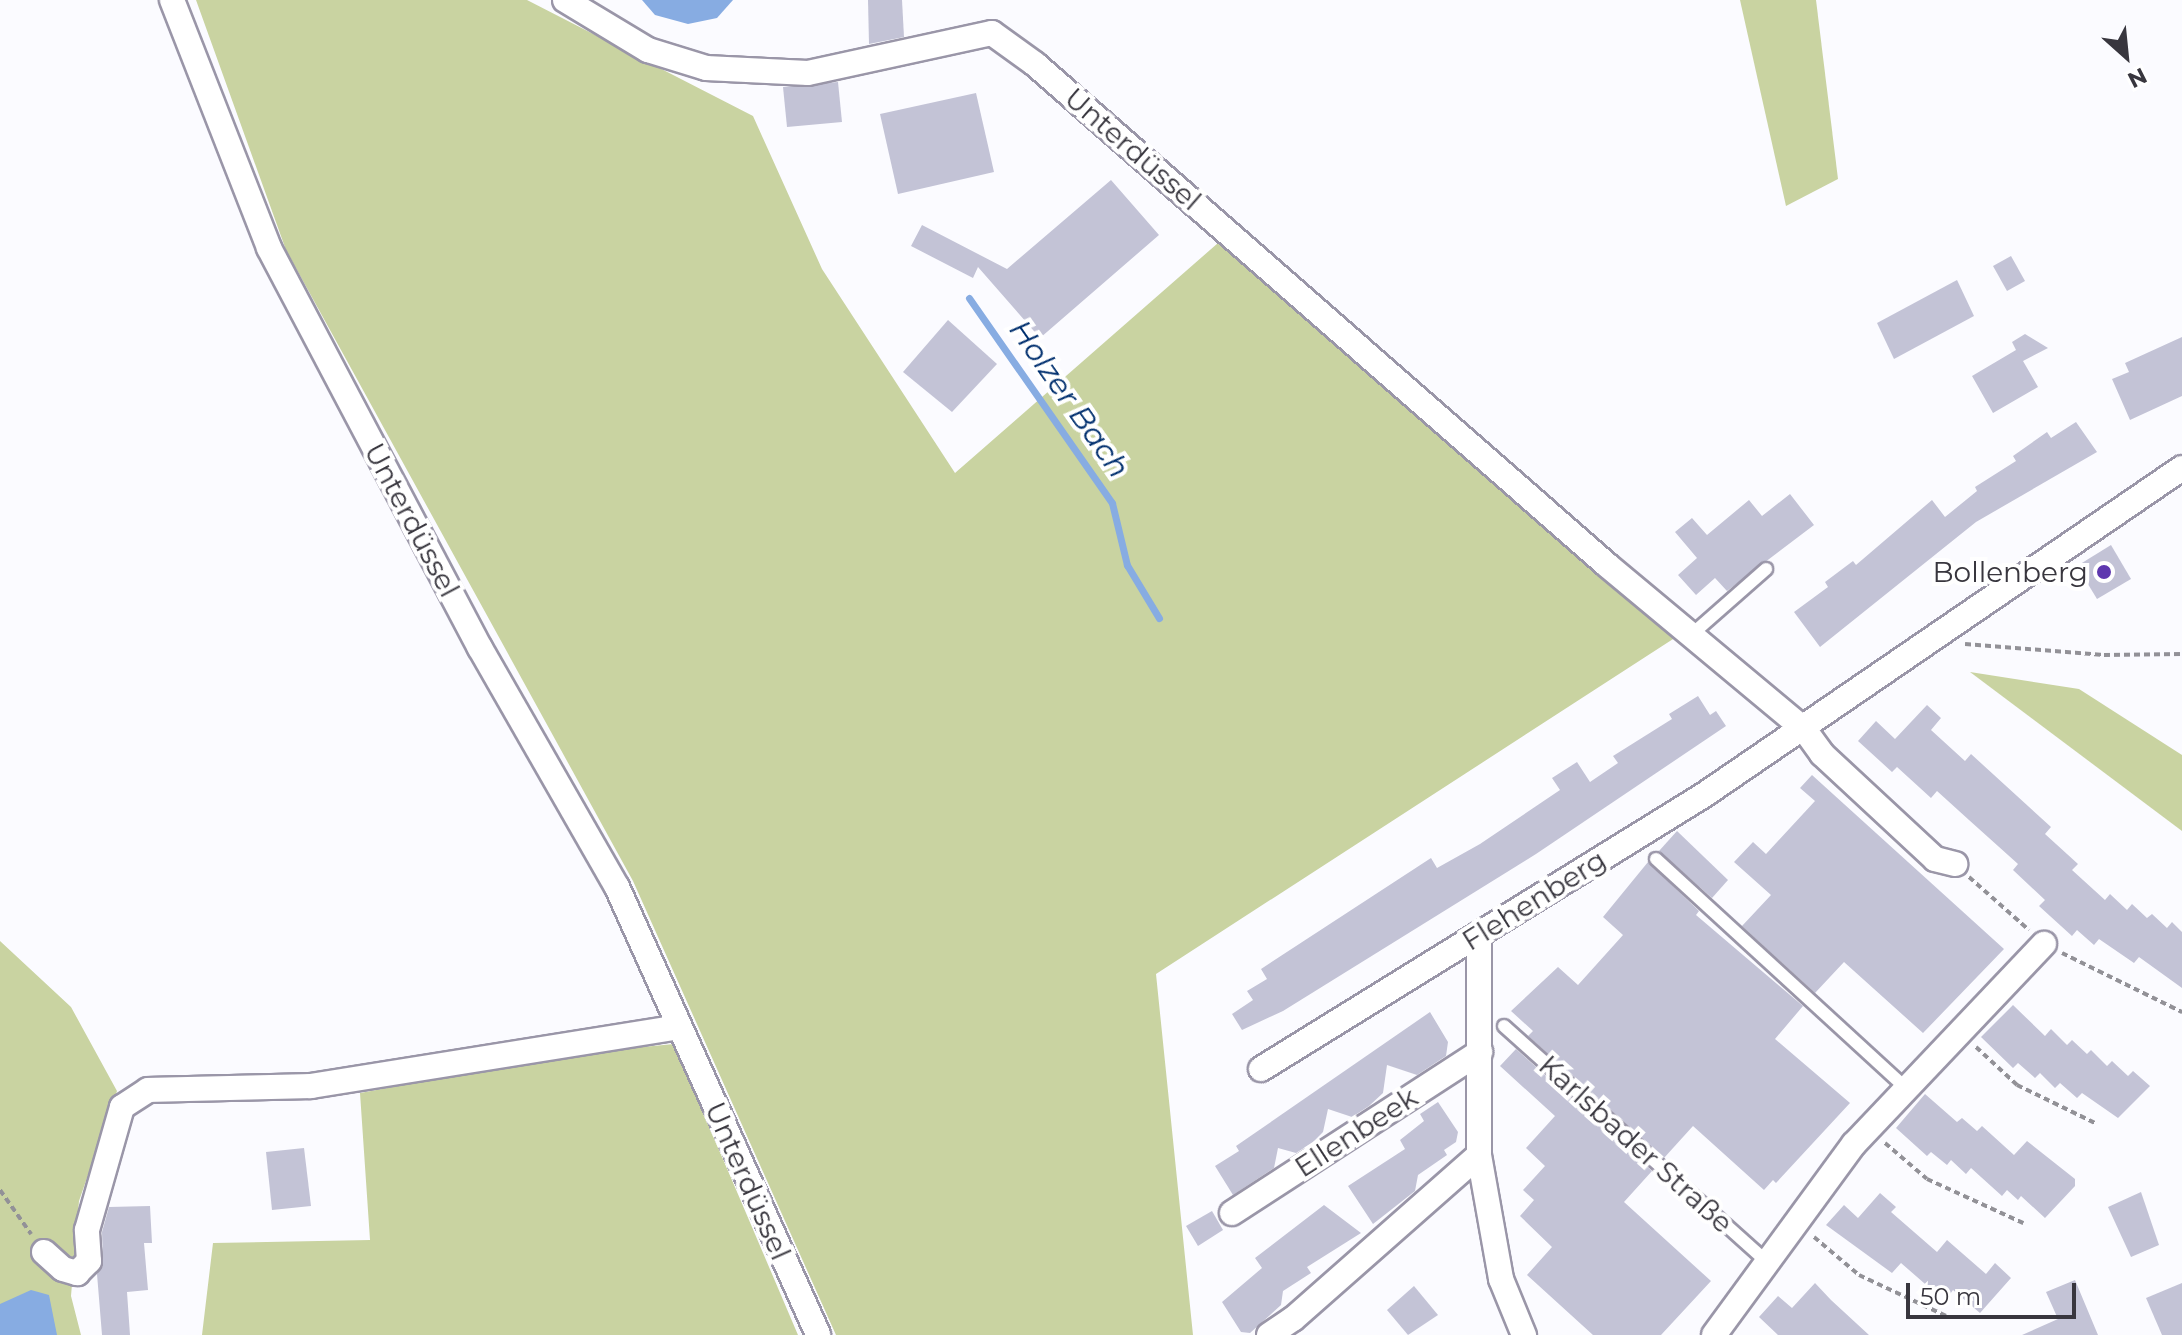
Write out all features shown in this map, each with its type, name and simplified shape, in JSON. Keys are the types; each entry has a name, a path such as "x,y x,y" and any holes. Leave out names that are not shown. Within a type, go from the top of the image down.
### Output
{"street":[{"name":"Unterdüssel","path":"172,0 269,248 480,648 617,887 818,1335"},
{"name":"Unterdüssel","path":"565,0 648,50 706,68 808,73 992,33 1035,64 1691,635"},
{"name":"Flehenberg","path":"1261,1069 1804,729 2182,468"},
{"path":"1691,635 1804,729 1822,754 1935,859 1955,864"},
{"path":"1479,934 1479,1155 1501,1279 1524,1335"},
{"path":"1714,1335 1868,1128 2044,944"},
{"path":"44,1252 63,1269 77,1273 89,1261 87,1230 122,1107 148,1090 311,1086 679,1027"},
{"name":"Ellenbeek","path":"1232,1213 1480,1052"},
{"path":"1269,1335 1317,1300 1479,1155"}],"lane":[{"path":"1691,635 1766,569"},
{"path":"1656,859 1906,1088"},
{"name":"Karlsbader Straße","path":"1504,1026 1768,1263"}],"path":[{"path":"1939,637 1974,647 2181,654"},
{"path":"1960,1032 2017,1085 2095,1123"},
{"path":"1868,1128 1927,1179 2023,1223"},
{"path":"0,1190 44,1252"},
{"path":"1797,1222 1859,1275 1946,1316"}],"green space":[{"path":"196,0 527,0 753,116 822,269 955,473 1218,243 1687,630 1156,974 1193,1335 836,1335 633,881 286,250"},
{"path":"1740,0 1816,0 1838,179 1786,206"},
{"path":"1970,672 2079,689 2182,755 2182,831"},
{"path":"0,941 71,1007 117,1091 79,1201 71,1296 81,1335 0,1335"},
{"path":"674,1044 798,1335 202,1335 213,1243 370,1240 360,1093 580,1053"}],"water":[{"path":"642,0 733,0 717,18 688,24 655,15"},
{"path":"31,1290 49,1295 57,1335 0,1335 0,1304"}],"building":[{"path":"868,0 902,0 904,37 869,44"},
{"path":"838,82 842,122 787,127 783,87"},
{"path":"976,93 994,172 898,194 880,114"},
{"path":"1111,180 1159,235 1040,338 978,267 973,278 911,246 922,225 1007,269"},
{"path":"2011,256 2025,281 2007,291 1993,266"},
{"path":"1957,280 1974,316 1894,359 1877,323"},
{"path":"948,320 997,364 952,412 903,372"},
{"path":"2025,334 2048,348 2023,361 2038,387 1993,413 1972,376 2016,350 2012,342"},
{"path":"2182,337 2182,396 2130,420 2112,379 2129,372 2125,363"},
{"path":"2076,422 2097,452 1976,522 1820,647 1794,612 1828,587 1825,582 1853,561 1856,565 1932,500 1945,517 1977,491 1975,487 2016,461 2013,456 2047,432 2051,438"},
{"path":"1790,494 1814,525 1727,591 1715,578 1696,595 1678,575 1697,558 1675,532 1692,518 1707,535 1749,500 1762,516"},
{"name":"Bollenberg","path":"2111,545 2131,579 2097,599 2077,566"},
{"path":"1698,696 1710,715 1716,711 1726,726 1536,854 1283,1011 1242,1030 1232,1014 1253,1000 1247,991 1267,979 1261,969 1431,858 1437,868 1480,844 1560,790 1552,778 1577,762 1590,782 1618,763 1613,756 1672,719 1669,714"},
{"path":"1927,705 1941,718 1931,730 1965,761 1971,754 2051,827 2045,834 2078,864 2072,870 2105,900 2110,894 2127,910 2132,904 2147,918 2152,914 2167,928 2172,922 2182,932 2182,988 2139,957 2134,963 2099,939 2094,945 2077,930 2072,936 2039,906 2045,900 2013,870 2018,864 1937,791 1931,798 1897,767 1892,772 1858,741 1876,721 1895,739"},
{"path":"1812,775 2004,949 1923,1033 1844,962 1815,993 1742,926 1771,895 1734,862 1753,842 1766,854 1815,801 1800,788"},
{"path":"1677,831 1728,880 1712,898 1659,851"},
{"path":"1648,862 1699,911 1696,915 1803,1006 1775,1039 1850,1103 1776,1183 1773,1180 1764,1190 1693,1126 1664,1158 1528,1036 1533,1031 1511,1011 1558,967 1578,985 1623,935 1603,917"},
{"path":"2013,1005 2045,1036 2051,1029 2067,1045 2072,1040 2087,1054 2091,1050 2107,1066 2112,1061 2128,1076 2133,1071 2150,1086 2118,1118 2082,1093 2077,1098 2060,1083 2055,1088 2040,1073 2035,1078 2018,1063 2013,1068 1981,1037"},
{"path":"1430,1012 1448,1042 1446,1056 1417,1075 1387,1065 1383,1093 1369,1106 1352,1117 1328,1109 1323,1132 1312,1143 1296,1153 1278,1148 1274,1168 1233,1195 1215,1166 1239,1151 1236,1146"},
{"path":"1516,1049 1652,1171 1624,1202 1711,1281 1661,1335 1593,1335 1527,1275 1552,1247 1520,1216 1534,1200 1523,1190 1545,1166 1526,1148 1555,1116 1500,1066"},
{"path":"1925,1094 1957,1122 1962,1118 1977,1131 1982,1126 2014,1155 2027,1141 2075,1179 2075,1186 2045,1218 2021,1196 2018,1200 2007,1190 2002,1196 1971,1168 1966,1174 1951,1160 1947,1165 1931,1152 1927,1156 1896,1128"},
{"path":"1438,1102 1458,1132 1456,1142 1444,1150 1447,1155 1418,1175 1415,1191 1373,1224 1348,1186 1405,1149 1400,1140 1424,1121 1420,1114"},
{"path":"304,1148 311,1206 272,1210 266,1152"},
{"path":"2141,1192 2159,1245 2131,1257 2108,1207"},
{"path":"1880,1193 1896,1207 1891,1212 1937,1252 1947,1240 1986,1274 1995,1263 2011,1278 1980,1313 1953,1290 1948,1297 1935,1286 1932,1290 1901,1263 1892,1273 1826,1225 1844,1205 1858,1218"},
{"path":"1324,1205 1361,1233 1307,1267 1311,1273 1283,1291 1281,1305 1250,1333 1241,1332 1222,1302 1262,1268 1255,1258"},
{"path":"150,1206 152,1243 144,1243 148,1290 127,1292 130,1335 102,1335 97,1274 103,1266 102,1232 109,1207"},
{"path":"1212,1211 1223,1230 1198,1246 1186,1226"},
{"path":"2075,1280 2098,1335 2022,1335 2058,1319 2046,1292"},
{"path":"1815,1283 1869,1335 1778,1335 1759,1317 1778,1296 1792,1308"},
{"path":"2182,1283 2182,1335 2162,1335 2146,1298"},
{"path":"1414,1286 1438,1315 1408,1335 1387,1310"}],"waterway":[{"name":"Holzer Bach","path":"969,298 1112,503 1127,565 1159,618"}],"place":[{"name":"Bollenberg","path":"2104,572"}]}
